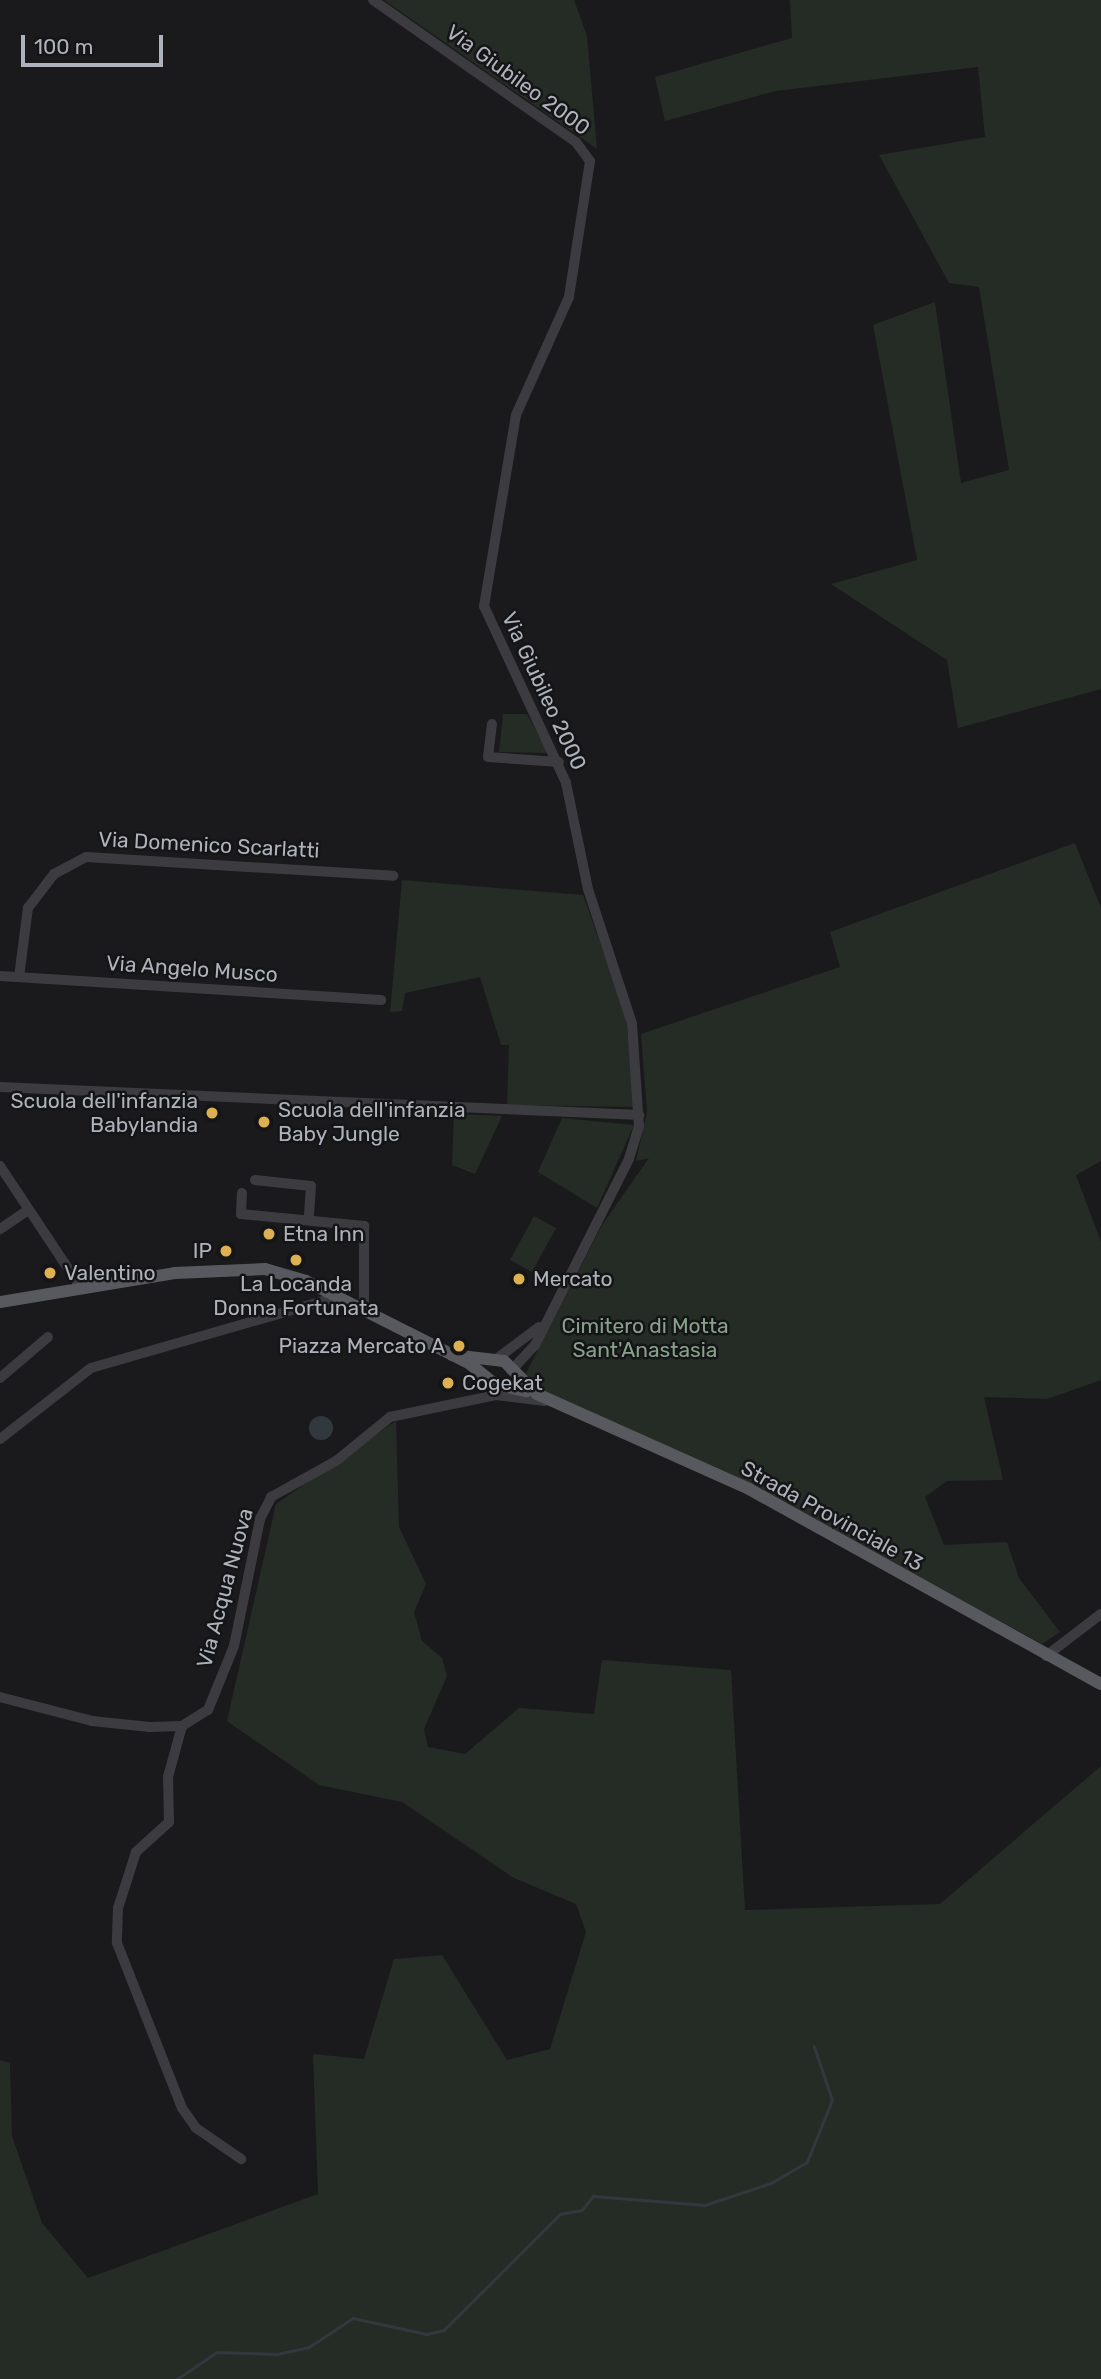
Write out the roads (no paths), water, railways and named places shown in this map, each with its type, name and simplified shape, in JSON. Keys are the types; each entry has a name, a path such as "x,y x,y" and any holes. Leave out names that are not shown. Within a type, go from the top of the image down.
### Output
{"main road":[{"path":"0,1302 79,1285 250,1267 285,1273 337,1297 452,1355 487,1376 499,1388 537,1394"},
{"path":"452,1355 495,1360 537,1394"},
{"path":"487,1376 495,1360"},
{"path":"499,1388 511,1372"},
{"name":"Strada Provinciale 13","path":"537,1394 749,1489 1046,1656 1101,1684"}],"street":[{"name":"Via Giubileo 2000","path":"373,0 576,142 590,161 574,279 516,415 484,606 559,762 588,889 632,1024 639,1115 629,1159 541,1325 535,1345 511,1372"},
{"path":"492,724 488,757 559,762"},
{"name":"Via Domenico Scarlatti","path":"19,977 28,908 54,874 86,857 393,876"},
{"name":"Via Angelo Musco","path":"0,975 381,1000"},
{"path":"0,1087 639,1115"},
{"path":"1,1170 79,1285"},
{"path":"255,1180 311,1186 309,1218"},
{"path":"242,1193 241,1214 309,1218 364,1226 364,1312"},
{"path":"0,1228 28,1210"},
{"path":"0,1439 91,1368 337,1297"},
{"path":"495,1360 541,1325"},
{"path":"1,1375 48,1337"},
{"name":"Via Acqua Nuova","path":"182,1726 208,1710 218,1693 271,1497 335,1461 390,1417 499,1388 555,1403"},
{"path":"1046,1656 1101,1614"},
{"path":"0,1697 92,1721 182,1726 168,1777 169,1822 136,1852 118,1908 117,1944 182,2108 196,2128 241,2159"}],"waterway":[{"path":"177,2379 217,2352 277,2354 309,2347 353,2318 427,2334 444,2330 560,2214 582,2210 593,2196 705,2205 771,2183 807,2162 832,2100 814,2047"}],"place":[{"name":"Scuola dell'infanzia Babylandia","path":"212,1113"},
{"name":"Scuola dell'infanzia Baby Jungle","path":"264,1122"},
{"name":"Etna Inn","path":"269,1234"},
{"name":"IP","path":"226,1251"},
{"name":"La Locanda Donna Fortunata","path":"296,1260"},
{"name":"Valentino","path":"50,1273"},
{"name":"Mercato","path":"519,1279"},
{"name":"Piazza Mercato A","path":"459,1346"},
{"name":"Cogekat","path":"448,1383"}],"park label":[{"name":"Cimitero di Motta Sant'Anastasia","path":"645,1338"}]}
